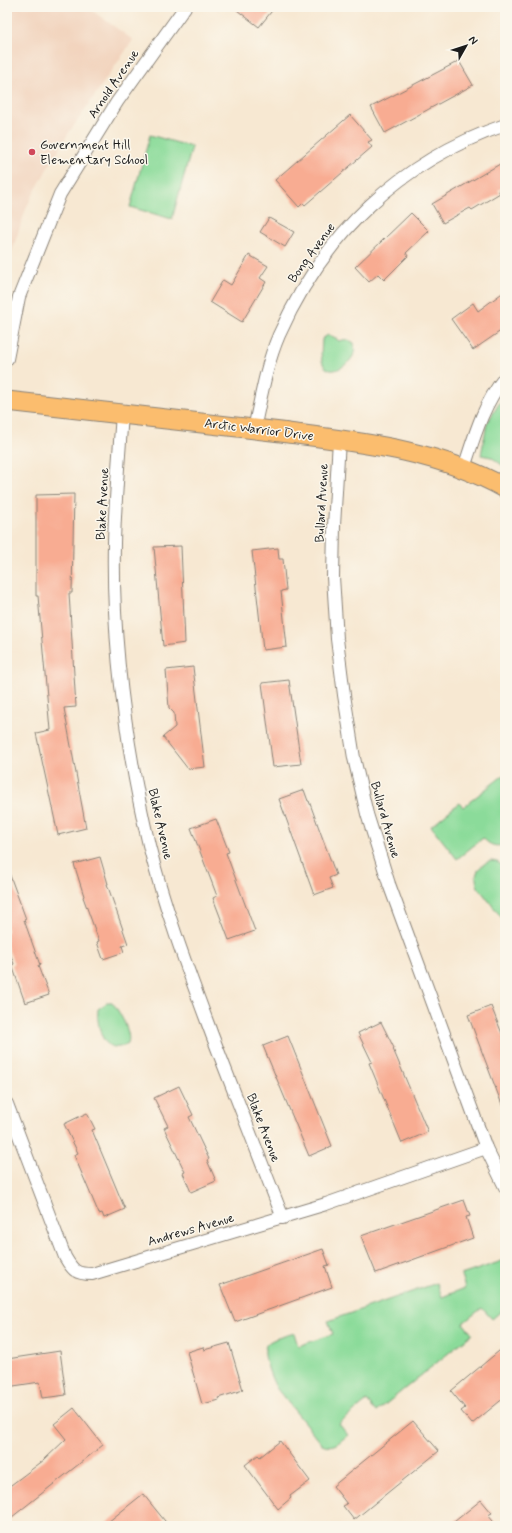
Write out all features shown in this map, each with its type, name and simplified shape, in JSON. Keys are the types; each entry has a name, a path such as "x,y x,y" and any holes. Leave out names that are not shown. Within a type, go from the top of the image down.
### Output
{"main road":[{"name":"Arctic Warrior Drive","path":"7,402 254,429 403,450 464,468 505,488"}],"street":[{"name":"Arnold Avenue","path":"7,359 19,297 60,194 117,102 185,7"},
{"name":"Bong Avenue","path":"254,429 265,379 279,336 306,283 337,239 378,196 424,162 477,134 505,125"},
{"path":"464,468 484,409 495,389 505,377"},
{"name":"Blake Avenue","path":"122,414 114,543 116,625 121,683 129,746 139,797 161,890 181,952 283,1218"},
{"name":"Bullard Avenue","path":"339,440 334,526 333,576 337,639 354,758 367,814 389,884 486,1148 505,1188"},
{"name":"Andrews Avenue","path":"8,1111 65,1257 71,1268 81,1274 92,1274 283,1218 375,1188 486,1148"}],"shaded area":[{"name":"Government Hill Elementary School","path":"7,7 87,7 133,40 68,134 47,169 27,206 7,266"}],"green space":[{"path":"150,135 192,147 172,219 130,207"},
{"path":"328,335 339,341 346,340 354,343 355,348 351,359 336,370 328,369 322,361 322,339"},
{"path":"505,394 505,467 491,457 481,455 487,423"},
{"path":"505,774 505,844 499,846 493,845 483,838 457,859 431,826 459,803 463,807"},
{"path":"491,861 497,862 505,867 505,922 478,887 477,883 476,875 478,871 483,865"},
{"path":"108,1002 112,1002 127,1028 129,1039 128,1043 120,1047 113,1047 108,1044 104,1039 99,1025 98,1009"},
{"path":"505,1260 505,1308 492,1319 482,1308 463,1323 472,1334 376,1412 367,1401 339,1424 348,1435 336,1444 330,1446 322,1444 277,1389 272,1380 266,1360 265,1348 267,1344 273,1340 294,1333 298,1346 333,1334 328,1321 437,1283 442,1297 465,1288 461,1275"}],"building":[{"path":"233,7 275,7 259,27"},
{"path":"459,61 473,85 385,133 371,107"},
{"path":"350,115 372,140 368,142 372,147 305,205 303,203 299,207 275,180"},
{"path":"505,161 505,186 498,190 500,193 472,210 470,208 443,223 432,204"},
{"path":"411,213 429,231 406,253 408,256 384,280 378,274 369,282 355,267"},
{"path":"269,218 294,232 285,247 260,232"},
{"path":"249,255 268,266 260,278 266,282 242,322 210,302 223,280 231,285"},
{"path":"505,291 505,328 473,350 451,319 473,303 478,311"},
{"path":"74,494 72,593 69,593 76,707 64,708 86,828 58,835 36,733 50,730 38,596 36,596 36,495"},
{"path":"181,546 185,643 163,646 154,547"},
{"path":"278,548 279,559 283,559 286,590 281,591 287,647 263,650 252,551"},
{"path":"193,667 205,767 188,769 163,737 175,727 174,713 169,708 166,670"},
{"path":"289,680 301,764 273,767 262,683"},
{"path":"304,790 336,875 329,878 333,888 314,895 279,799"},
{"path":"216,819 229,852 226,853 255,931 229,940 213,898 217,896 191,828"},
{"path":"100,857 107,884 128,944 122,946 124,952 103,959 97,942 99,941 83,897 84,896 74,864"},
{"path":"7,870 26,919 24,920 40,965 38,966 49,995 25,1003 12,965 14,964 7,946"},
{"path":"491,1006 505,1041 505,1110 468,1015"},
{"path":"381,1022 394,1048 393,1049 428,1132 402,1143 369,1063 372,1062 358,1033"},
{"path":"288,1036 332,1146 309,1156 263,1046"},
{"path":"179,1086 193,1115 189,1117 209,1159 207,1160 216,1181 191,1192 183,1173 185,1172 164,1128 168,1126 154,1098"},
{"path":"87,1113 95,1129 92,1130 125,1209 104,1218 102,1213 99,1214 74,1155 78,1153 64,1124"},
{"path":"464,1200 470,1216 466,1217 473,1238 376,1273 361,1236"},
{"path":"323,1249 329,1265 325,1266 332,1287 235,1322 220,1285"},
{"path":"229,1343 243,1390 218,1398 219,1400 202,1404 187,1352 203,1347 204,1350"},
{"path":"505,1346 505,1397 472,1424 461,1411 465,1408 451,1391"},
{"path":"60,1351 66,1395 43,1398 40,1382 7,1387 7,1359"},
{"path":"74,1408 103,1445 7,1521 7,1488 44,1460 66,1439 54,1424"},
{"path":"413,1421 439,1451 354,1520 343,1506 347,1504 333,1486"},
{"path":"280,1441 310,1481 290,1496 291,1498 278,1509 245,1465 258,1455 260,1457"},
{"path":"143,1494 169,1526 103,1526"},
{"path":"481,1500 492,1513 488,1515 497,1526 449,1526"}],"place":[{"name":"Government Hill Elementary School","path":"32,152"}]}
